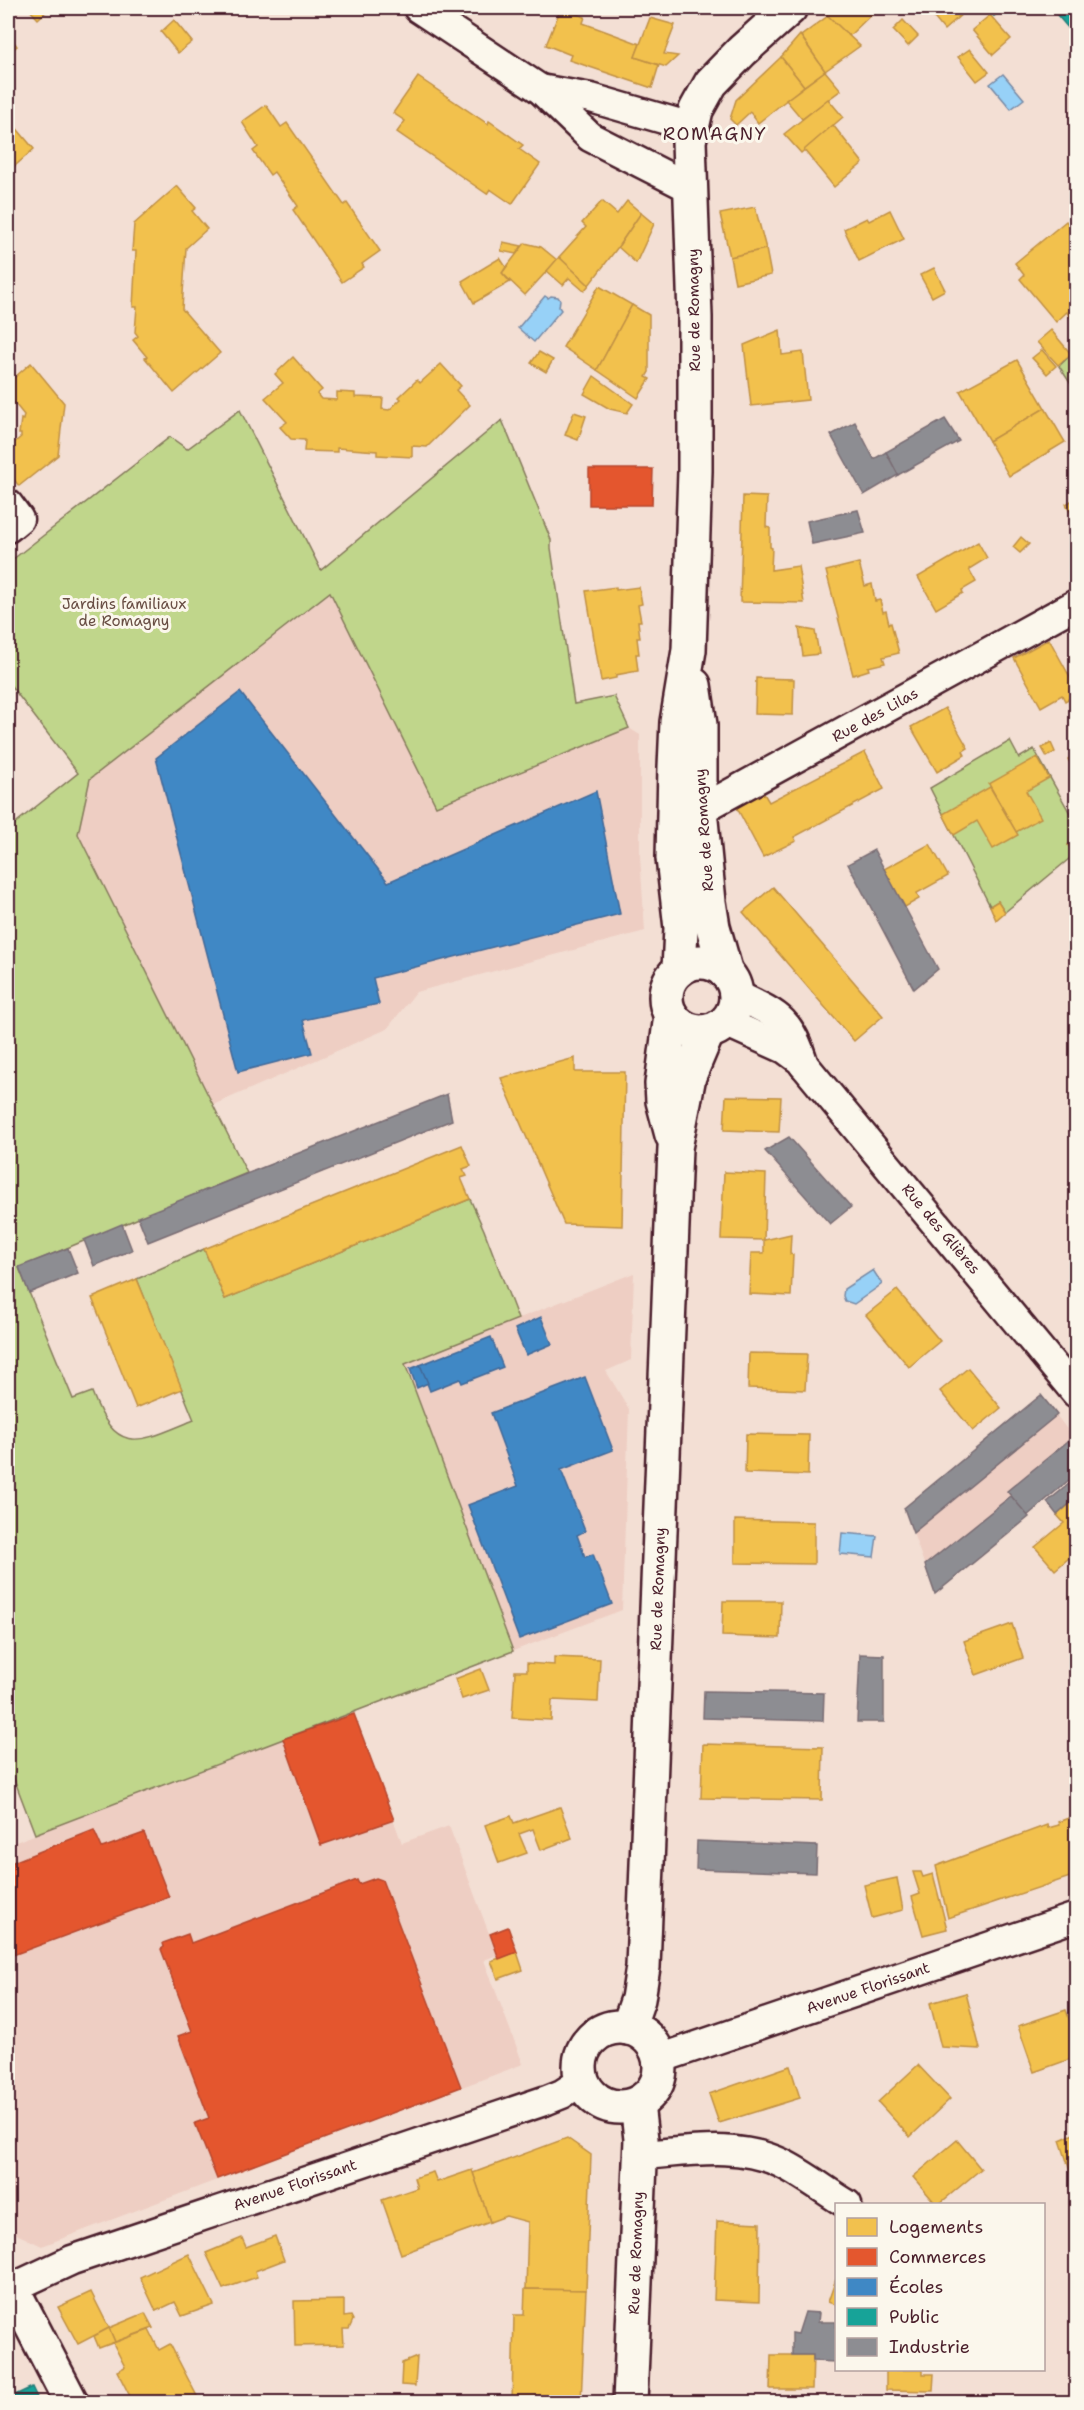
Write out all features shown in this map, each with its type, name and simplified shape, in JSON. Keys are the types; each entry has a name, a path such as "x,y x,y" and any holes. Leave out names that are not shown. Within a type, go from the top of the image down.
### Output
{"street":[{"path":"418,8 540,89 590,137 690,188"},
{"name":"Rue de Romagny","path":"628,2028 638,1999 643,1967 675,1148 689,1076 724,1005 710,910 686,818 677,722 689,650 695,530 696,419 690,188 692,127 699,104 711,83 742,51 790,8"},
{"path":"540,89 591,98 692,127"},
{"path":"8,504 19,519 8,528"},
{"name":"Rue des Lilas","path":"686,818 1077,604"},
{"name":"Rue de Romagny","path":"679,970 681,928 673,869 686,818"},
{"path":"703,962 717,966 724,1005 689,1030 681,1026 671,1015 666,999 667,990 679,970 693,963 703,962"},
{"name":"Rue des Glières","path":"724,1005 804,1065 1077,1393"},
{"name":"Rue de Romagny","path":"671,1015 663,1060 662,1092 675,1148"},
{"name":"Avenue Florissant","path":"659,2059 1077,1917"},
{"path":"628,2028 638,2032 650,2041 659,2059 660,2071 657,2083 647,2097 637,2104 617,2107 605,2104 594,2097 582,2081 581,2057 590,2041 604,2031 628,2028"},
{"name":"Avenue Florissant","path":"9,2287 72,2260 547,2100 562,2094 582,2081"},
{"name":"Rue de Romagny","path":"630,2403 641,2130 637,2104"},
{"path":"640,2155 720,2150 759,2155 793,2170 844,2203"},
{"path":"9,2287 71,2403"}],"shaded area":[{"path":"331,591 436,805 629,728 640,735 640,856 645,931 416,992 387,1029 213,1105 78,834 90,779"},
{"path":"634,1273 631,1360 606,1371 629,1409 622,1610 513,1651 405,1363"},
{"path":"1041,1395 1076,1441 1076,1474 1027,1515 1029,1517 935,1594 904,1508"},
{"path":"353,1712 402,1843 449,1826 497,1955 484,1960 523,2064 42,2246 8,2230 8,1845"}],"green space":[{"path":"1076,350 1076,392 1059,366"},
{"name":"Jardins familiaux de Romagny","path":"240,410 321,570 502,420 551,540 574,704 614,696 629,728 436,806 330,592 90,779 78,834 247,1173 19,1268 73,1399 92,1392 101,1413 121,1436 132,1439 145,1438 194,1420 137,1279 204,1249 225,1299 470,1199 518,1319 405,1364 513,1651 35,1834 8,1763 8,829 78,773 8,682 8,563 170,437 187,449"},
{"path":"1010,741 1019,758 1034,749 1076,824 1076,838 1068,845 1075,854 1005,912 998,901 990,906 930,788"}],"water":[{"path":"1003,74 1024,99 1011,109 990,84"},
{"path":"545,296 558,297 561,310 534,342 518,328"},
{"path":"873,1270 882,1284 854,1304 845,1301 844,1289"},
{"path":"842,1533 877,1536 874,1557 840,1554"}],"building: Logements":[{"path":"28,8 48,8 49,9 38,19"},
{"path":"561,8 585,17 583,23 640,44 635,57 659,65 652,88 569,60 571,55 546,45"},
{"path":"831,8 878,8 849,36 825,13"},
{"path":"926,8 956,8 962,14 944,30"},
{"path":"990,15 1011,39 993,55 972,30"},
{"path":"828,16 860,46 825,71 801,36"},
{"path":"650,18 675,25 664,54 678,56 666,67 635,57"},
{"path":"174,20 192,42 178,53 161,32"},
{"path":"903,20 918,36 908,46 893,30"},
{"path":"8,34 17,46 8,53"},
{"path":"800,35 825,71 804,86 781,57"},
{"path":"970,49 989,72 977,81 958,57"},
{"path":"781,57 804,86 758,123 750,112 736,125 730,119 736,100"},
{"path":"825,71 841,90 802,119 786,100"},
{"path":"418,77 523,145 519,149 540,164 512,204 490,189 487,194 397,132 405,121 393,113"},
{"path":"828,99 843,117 801,153 784,134"},
{"path":"266,105 281,127 287,123 344,205 347,203 380,251 362,264 364,267 342,282 293,210 298,206 274,172 270,175 253,151 258,147 242,122"},
{"path":"8,118 34,149 8,172"},
{"path":"833,125 863,163 834,187 804,150"},
{"path":"177,186 196,208 192,211 207,229 186,248 182,309 220,353 174,393 133,340 138,336 135,332 137,307 133,307 136,251 132,251 134,224"},
{"path":"602,201 617,214 627,201 641,213 589,285 559,257 586,227 582,223"},
{"path":"755,207 766,249 730,257 720,214"},
{"path":"890,210 904,239 859,261 844,229 867,218 869,221"},
{"path":"641,213 654,224 636,263 618,247"},
{"path":"1066,221 1076,235 1073,238 1076,242 1076,312 1070,317 1067,312 1056,322 1020,279 1024,275 1015,263"},
{"path":"503,242 522,246 516,254 501,251"},
{"path":"525,243 541,247 557,260 525,295 502,273"},
{"path":"766,249 771,275 735,283 730,257"},
{"path":"559,257 589,285 584,291 569,278 563,285 547,271"},
{"path":"500,258 506,267 502,273 510,282 474,303 462,281"},
{"path":"934,268 945,290 932,297 920,275"},
{"path":"599,286 632,305 597,370 563,347"},
{"path":"632,305 649,315 649,372 646,377 650,379 638,398 597,370"},
{"path":"780,330 782,355 803,352 808,400 751,406 744,345"},
{"path":"1051,330 1071,354 1058,365 1037,342"},
{"path":"1042,350 1056,366 1047,374 1032,358"},
{"path":"539,352 553,360 546,372 531,363"},
{"path":"293,357 322,390 317,394 321,399 337,400 337,392 355,393 355,397 383,398 382,409 389,410 417,380 420,383 441,364 461,386 456,390 470,405 427,447 412,446 412,457 377,455 377,451 337,448 337,452 304,451 305,440 291,439 280,427 287,422 265,398 283,383 275,374"},
{"path":"1017,360 1045,408 989,441 960,391"},
{"path":"31,363 64,403 58,455 19,486 8,472 8,448 21,437 19,434 21,419 23,420 24,415 8,395 8,383"},
{"path":"594,376 633,404 627,413 610,409 584,394"},
{"path":"1045,408 1065,442 1009,476 989,441"},
{"path":"574,412 586,416 578,440 565,435"},
{"path":"743,496 767,497 766,527 770,528 771,570 798,566 804,603 740,602"},
{"path":"1076,498 1076,523 1066,504"},
{"path":"1021,537 1029,544 1020,553 1013,547"},
{"path":"978,542 987,558 969,569 976,582 962,590 963,593 936,609 918,577"},
{"path":"859,563 865,586 872,584 875,601 880,600 883,612 886,611 899,653 883,657 885,663 868,667 869,670 853,675 826,571"},
{"path":"616,587 616,590 639,587 642,604 638,605 641,621 638,621 639,654 636,654 638,671 616,675 616,678 601,681 586,591"},
{"path":"799,628 815,631 819,654 803,656"},
{"path":"1049,639 1076,688 1076,695 1065,701 1062,695 1041,707 1014,658"},
{"path":"756,678 794,679 793,715 755,714"},
{"path":"945,708 968,748 963,751 965,755 937,772 911,727"},
{"path":"1051,743 1055,752 1047,757 1042,748"},
{"path":"865,752 884,789 794,837 796,841 763,857 736,806 763,792 769,802"},
{"path":"1076,754 1076,774 1068,759"},
{"path":"1037,757 1049,778 1026,791 1041,818 1016,832 989,784"},
{"path":"990,787 1018,835 993,849 977,821 954,835 943,814"},
{"path":"1076,838 1076,852 1075,854 1068,845"},
{"path":"930,844 948,876 917,893 919,899 905,907 884,869"},
{"path":"773,887 883,1016 854,1041 743,912"},
{"path":"998,901 1005,912 996,920 990,906"},
{"path":"575,1058 575,1072 625,1072 622,1226 564,1224 501,1078"},
{"path":"726,1096 781,1097 779,1132 724,1130"},
{"path":"462,1145 471,1166 463,1169 467,1176 461,1178 470,1199 225,1299 204,1249"},
{"path":"724,1172 766,1174 764,1240 721,1239"},
{"path":"791,1234 790,1254 793,1255 791,1296 749,1294 751,1253 764,1253 764,1240"},
{"path":"137,1279 182,1389 136,1408 92,1298"},
{"path":"897,1290 940,1341 909,1367 866,1315"},
{"path":"749,1353 807,1354 805,1390 748,1388"},
{"path":"968,1368 1001,1408 973,1431 940,1391"},
{"path":"746,1434 809,1435 808,1475 745,1473"},
{"path":"1076,1498 1076,1552 1055,1570 1035,1547 1064,1523 1057,1515"},
{"path":"735,1520 814,1522 814,1564 735,1563"},
{"path":"723,1601 781,1601 780,1638 722,1636"},
{"path":"1012,1624 1023,1658 976,1675 964,1641"},
{"path":"554,1657 600,1659 598,1702 552,1700 551,1720 512,1718 515,1671 527,1671 527,1663 554,1665"},
{"path":"481,1669 489,1690 462,1699 455,1679"},
{"path":"703,1744 823,1747 822,1800 701,1798"},
{"path":"560,1807 572,1838 541,1850 533,1829 519,1834 527,1853 499,1863 485,1825 511,1816 514,1823"},
{"path":"1076,1815 1076,1875 948,1918 936,1866 1047,1825 1048,1828 1059,1825 1058,1822"},
{"path":"913,1872 921,1872 923,1877 933,1874 947,1929 923,1935 912,1897 920,1894"},
{"path":"897,1878 903,1910 872,1918 864,1885"},
{"path":"517,1952 523,1970 498,1979 491,1961"},
{"path":"1076,1968 1076,1984 1072,1969"},
{"path":"966,1993 980,2049 941,2047 930,2003"},
{"path":"1066,2010 1076,2038 1076,2057 1034,2072 1018,2026"},
{"path":"918,2065 950,2099 910,2137 878,2102"},
{"path":"790,2066 800,2098 719,2123 709,2094"},
{"path":"1076,2133 1076,2182 1074,2183 1060,2140"},
{"path":"567,2138 591,2155 586,2290 526,2289 528,2222 506,2216 490,2222 473,2173"},
{"path":"957,2140 981,2169 940,2203 935,2203 913,2177"},
{"path":"472,2170 490,2222 401,2254 382,2200 417,2188 414,2178 433,2172 437,2182"},
{"path":"717,2221 760,2223 759,2302 714,2300"},
{"path":"275,2236 284,2260 255,2271 257,2277 223,2289 206,2253 242,2238 246,2247"},
{"path":"189,2254 214,2305 182,2316 175,2302 156,2311 140,2277"},
{"path":"835,2282 835,2305 828,2302"},
{"path":"525,2289 586,2290 581,2402 512,2402 514,2315 524,2315"},
{"path":"91,2292 109,2328 78,2344 58,2307"},
{"path":"344,2300 344,2317 351,2316 353,2320 349,2329 343,2329 344,2345 295,2346 294,2301"},
{"path":"145,2313 153,2328 115,2342 109,2328"},
{"path":"109,2328 115,2342 99,2348 94,2336"},
{"path":"149,2330 159,2350 170,2344 200,2402 133,2402 117,2371 125,2367 113,2343"},
{"path":"771,2355 813,2355 812,2389 770,2389"},
{"path":"417,2357 415,2386 401,2385 402,2363"},
{"path":"886,2371 923,2371 923,2374 934,2374 933,2391 886,2390"}],"building: Commerces":[{"path":"589,469 653,469 652,505 589,505"},
{"path":"354,1714 394,1820 321,1845 283,1739"},
{"path":"94,1830 102,1848 144,1833 169,1897 8,1957 8,1864"},
{"path":"376,1878 382,1880 461,2087 217,2179 195,2123 209,2118 178,2036 192,2031 161,1949 164,1947 163,1943 188,1934 191,1943 357,1880 359,1884"},
{"path":"508,1927 517,1952 499,1959 490,1934"}],"building: Écoles":[{"path":"240,692 388,882 596,791 620,914 373,978 379,1004 303,1020 312,1053 238,1072 156,758"},
{"path":"541,1317 552,1344 526,1355 515,1329"},
{"path":"491,1337 503,1367 462,1383 460,1379 430,1391 420,1365"},
{"path":"420,1365 428,1383 417,1388 410,1369"},
{"path":"585,1377 613,1450 561,1470 585,1531 577,1535 585,1557 593,1554 612,1604 519,1639 468,1505 518,1486 491,1413"}],"building: Public":[{"path":"987,8 1004,8 994,16"},
{"path":"1051,8 1076,8 1076,37"},
{"path":"32,2387 39,2402 8,2402 8,2389 11,2397"}],"building: Industrie":[{"path":"945,419 959,441 898,475 886,452"},
{"path":"855,422 874,459 886,452 898,475 864,495 831,435"},
{"path":"858,510 865,533 812,544 807,521"},
{"path":"874,850 938,969 914,989 848,864"},
{"path":"447,1094 452,1120 148,1242 138,1217"},
{"path":"789,1137 851,1207 830,1224 765,1151"},
{"path":"122,1224 132,1250 94,1266 84,1240"},
{"path":"68,1248 78,1273 29,1293 19,1267"},
{"path":"1041,1395 1057,1415 913,1533 904,1508"},
{"path":"1073,1437 1076,1441 1076,1474 1027,1516 1007,1491"},
{"path":"1075,1479 1076,1498 1057,1515 1047,1502"},
{"path":"1011,1496 1029,1517 935,1594 925,1565"},
{"path":"860,1654 884,1655 884,1722 857,1722"},
{"path":"704,1691 824,1693 823,1721 703,1718"},
{"path":"697,1841 817,1846 816,1873 696,1869"},
{"path":"805,2312 819,2313 818,2322 835,2322 835,2362 813,2361 813,2355 792,2355 792,2333 798,2334"}],"district":[{"name":"ROMAGNY","path":"715,134"}]}
